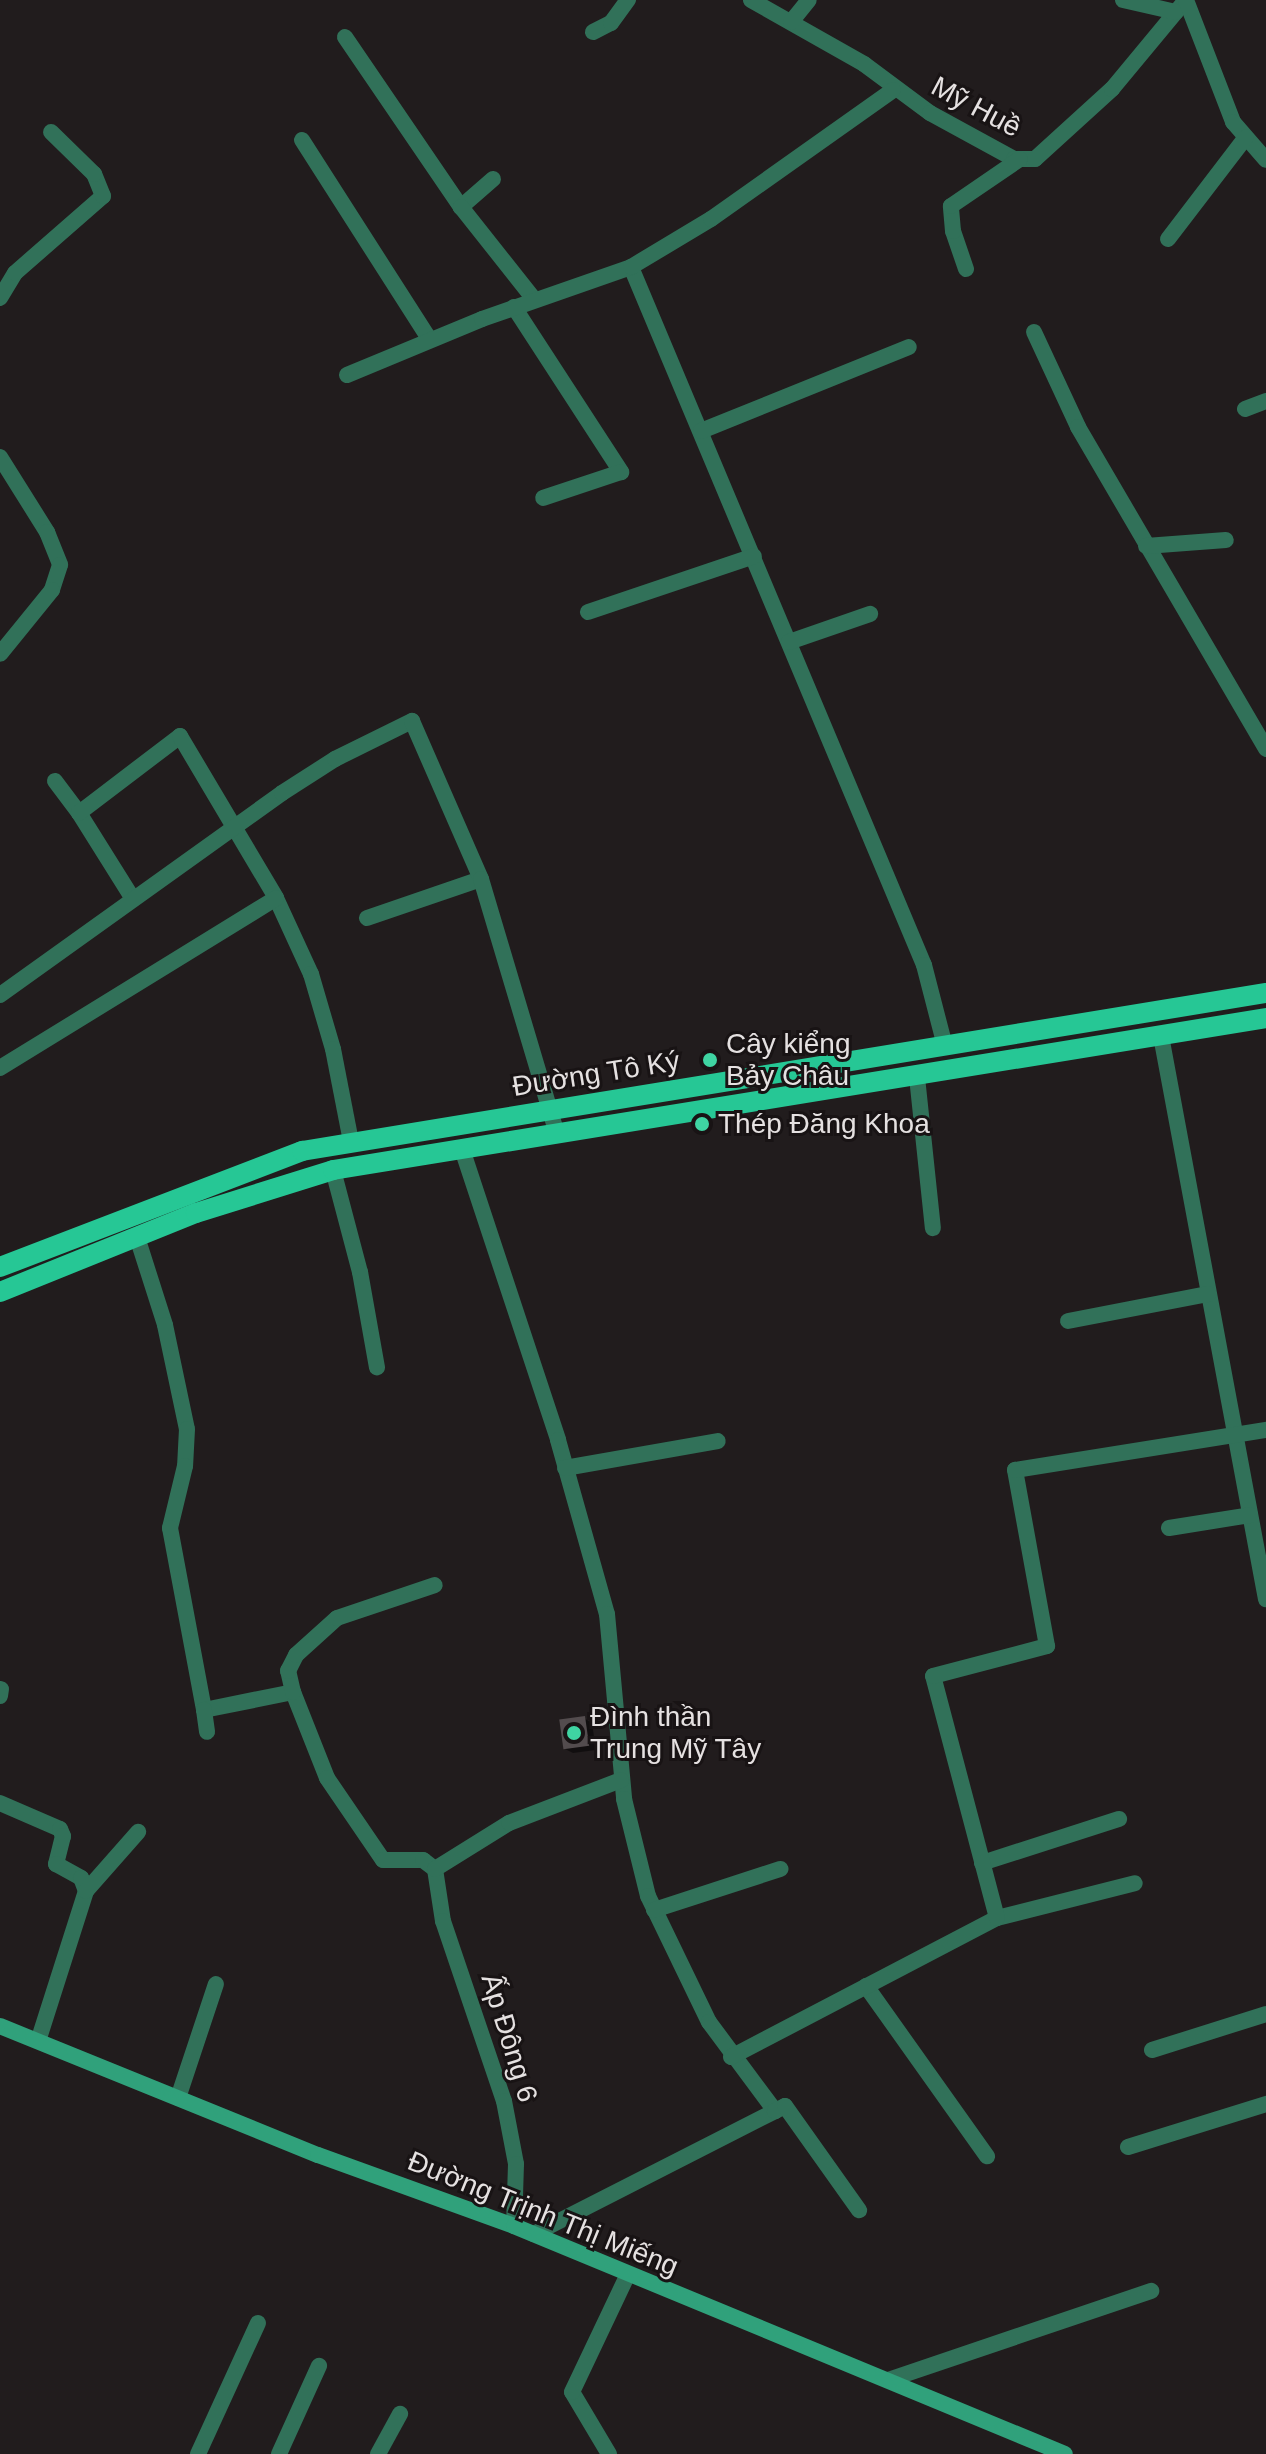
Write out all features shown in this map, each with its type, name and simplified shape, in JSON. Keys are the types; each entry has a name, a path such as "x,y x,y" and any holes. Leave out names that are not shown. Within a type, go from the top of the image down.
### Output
{"main road":[{"name":"Đường Tô Ký","path":"0,1267 244,1169 351,1142 1266,993"},
{"name":"Đường Tô Ký","path":"0,1292 137,1237 333,1170 1266,1018"},
{"path":"454,1125 462,1149"},
{"name":"Đường Trịnh Thị Miếng","path":"0,2026 178,2098 534,2234 1065,2454"}],"street":[{"path":"593,32 611,23 628,0"},
{"name":"Mỹ Huề","path":"751,0 864,64 893,90 1020,159 1035,159 1112,89 1183,4"},
{"path":"791,22 809,0"},
{"path":"1123,0 1183,4 1233,122 1266,160"},
{"path":"345,37 461,207 534,299"},
{"path":"347,375 534,299 631,267 711,219 893,90"},
{"path":"0,298 15,273 103,196 94,174 51,132"},
{"path":"1168,239 1246,137"},
{"path":"302,140 430,340"},
{"path":"966,269 953,231 951,206 1020,159"},
{"path":"461,207 493,179"},
{"path":"631,267 924,965 945,1046"},
{"path":"514,307 621,472 543,498"},
{"path":"1034,332 1078,427 1266,749"},
{"path":"701,431 909,347"},
{"path":"1245,409 1266,401"},
{"path":"0,457 47,532 60,565 52,590 0,654"},
{"path":"1146,546 1226,540"},
{"path":"588,612 754,556"},
{"path":"789,642 870,614"},
{"path":"0,995 236,825 335,759 412,721 481,879 557,1134"},
{"path":"79,813 180,736 236,825 276,898 311,974 333,1049 351,1142"},
{"path":"55,781 133,899"},
{"path":"367,918 481,879"},
{"path":"0,1068 276,898"},
{"path":"1161,1036 1266,1599"},
{"path":"917,1077 933,1228"},
{"path":"462,1149 565,1468 607,1614 621,1780 654,1910 731,2057 775,2111"},
{"path":"333,1170 360,1272 377,1367"},
{"path":"137,1237 165,1325 178,1404 187,1429 185,1466 170,1528 207,1732"},
{"path":"1068,1321 1208,1294"},
{"path":"997,1918 933,1676 1047,1646 1015,1470 1266,1430"},
{"path":"565,1468 718,1441"},
{"path":"1169,1528 1250,1515"},
{"path":"435,1585 337,1618 296,1655 288,1671 293,1692 327,1778 383,1860 423,1860 435,1869 509,1823 621,1780"},
{"path":"204,1710 293,1692"},
{"path":"0,1803 60,1829 63,1836 56,1864 81,1878 86,1891"},
{"path":"982,1863 1119,1819"},
{"path":"38,2041 86,1891 138,1832"},
{"name":"Ấp Đông 6","path":"435,1869 443,1921 504,2101 516,2164 514,2226"},
{"path":"654,1910 780,1869"},
{"path":"731,2057 997,1918 1135,1883"},
{"path":"178,2098 216,1984"},
{"path":"866,1986 987,2156"},
{"path":"1152,2050 1266,2014"},
{"path":"1128,2147 1266,2104"},
{"path":"534,2234 785,2106 859,2210"},
{"path":"609,2454 572,2392 628,2274"},
{"path":"888,2380 1151,2291"},
{"path":"198,2454 258,2323"},
{"path":"279,2454 319,2366"},
{"path":"378,2454 400,2414"}],"building":[{"name":"Đình thần Trung Mỹ Tây","path":"585,1716 589,1746 563,1749 559,1720"}],"place":[{"name":"Cây kiểng Bảy Châu","path":"710,1060"},
{"name":"Thép Đăng Khoa","path":"702,1124"},
{"name":"Đình thần Trung Mỹ Tây","path":"574,1733"}]}
